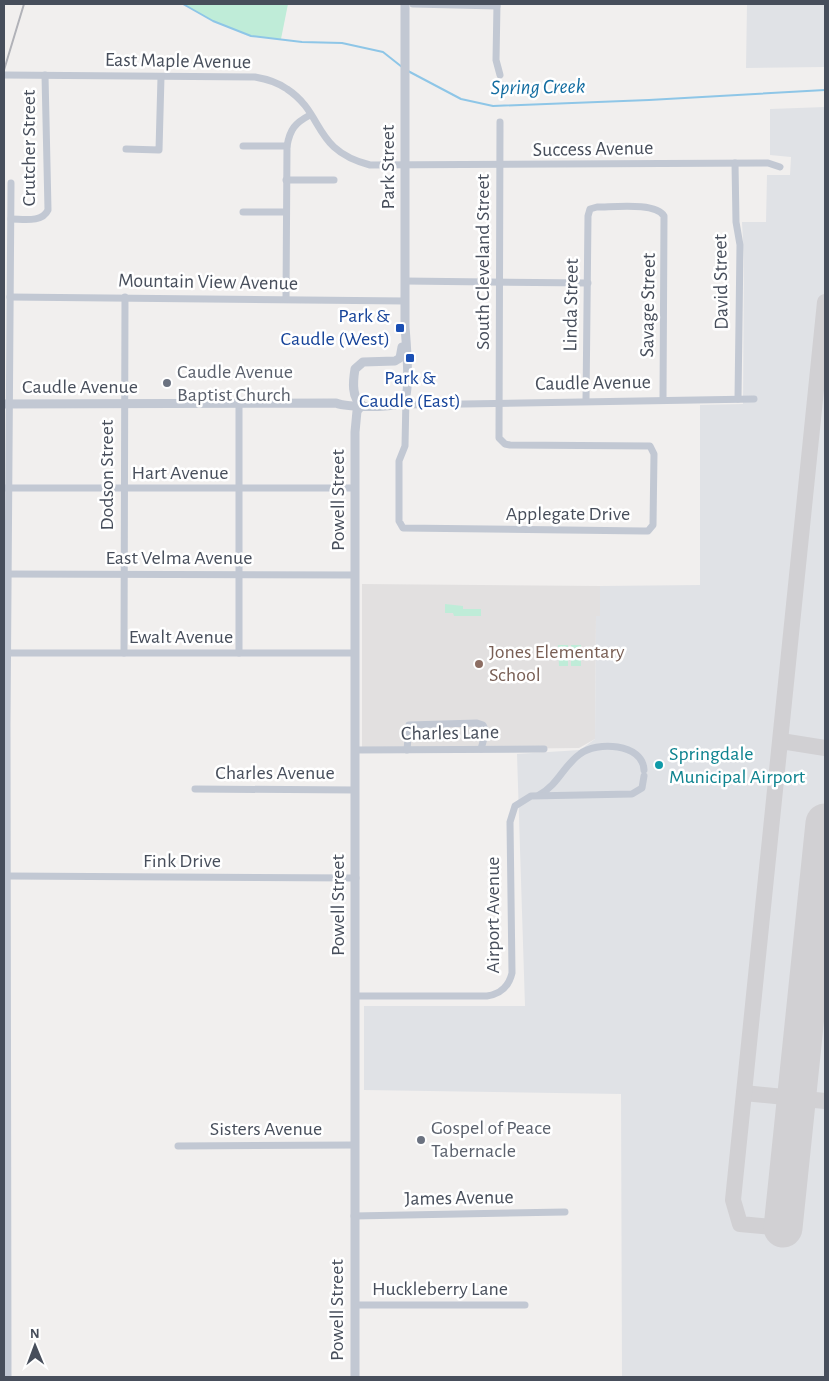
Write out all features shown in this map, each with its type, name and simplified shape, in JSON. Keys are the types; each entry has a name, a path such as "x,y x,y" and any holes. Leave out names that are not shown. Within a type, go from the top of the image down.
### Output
{"street":[{"name":"Park Street","path":"395,361 402,353 405,330 405,4"},
{"path":"413,4 496,5 496,60 500,75"},
{"name":"East Maple Avenue","path":"4,75 255,77 273,81 289,90 310,115 328,143 354,161 370,165 406,165"},
{"name":"Crutcher Street","path":"11,219 37,219 44,216 48,210 45,75"},
{"path":"126,149 159,150 161,77"},
{"path":"286,299 287,146 289,131 294,125 310,115"},
{"name":"South Cleveland Street","path":"498,402 500,122"},
{"path":"244,146 287,146"},
{"name":"David Street","path":"735,163 736,222 740,245 738,399"},
{"name":"Success Avenue","path":"406,165 500,166 768,163 780,167"},
{"path":"286,180 334,180"},
{"name":"Crutcher Street","path":"8,1377 6,1102 8,876 5,724 7,653 6,488 11,183"},
{"name":"Savage Street","path":"590,210 598,207 652,207 662,211 665,220 663,399"},
{"name":"Linda Street","path":"586,401 588,216 590,210"},
{"path":"243,212 286,212"},
{"path":"405,281 588,283"},
{"name":"Mountain View Avenue","path":"10,297 405,301"},
{"name":"Dodson Street","path":"124,653 125,297"},
{"name":"Park Street","path":"404,402 407,370 407,336 405,330"},
{"path":"354,394 355,368 358,364 395,361 407,370"},
{"name":"Caudle Avenue","path":"336,404 354,394"},
{"name":"Powell Street","path":"354,394 358,405 353,428 355,432 356,878 355,1377"},
{"name":"Caudle Avenue","path":"404,402 754,399"},
{"path":"358,405 404,402"},
{"name":"Applegate Drive","path":"404,402 405,446 400,461 399,521 403,528 634,531 651,528 654,521 654,454 650,446 505,444 499,438 498,402"},
{"name":"Caudle Avenue","path":"7,404 358,405"},
{"path":"239,404 239,653"},
{"name":"Hart Avenue","path":"6,488 355,488"},
{"name":"East Velma Avenue","path":"6,574 355,575"},
{"name":"Ewalt Avenue","path":"7,653 355,653"},
{"path":"406,750 409,725 477,723 486,731 485,741 481,749"},
{"name":"Charles Lane","path":"355,750 544,748"},
{"name":"Airport Avenue","path":"355,996 487,996 497,993 506,987 512,973 510,816 519,802 538,796 553,787 580,753 592,748 626,748 642,758 644,773 642,788 632,794 538,796"},
{"name":"Charles Avenue","path":"195,789 355,790"},
{"name":"Fink Drive","path":"8,876 356,878"},
{"name":"Sisters Avenue","path":"178,1146 354,1145"},
{"name":"James Avenue","path":"354,1216 565,1212"},
{"name":"Huckleberry Lane","path":"354,1305 525,1305"}],"shaded area":[{"path":"747,4 825,4 825,84 824,67 746,68"},
{"name":"Springdale Municipal Airport","path":"825,107 825,1377 622,1377 621,1094 364,1090 364,1006 525,1006 517,754 580,750 595,739 596,616 600,616 600,586 700,585 700,405 743,404 744,259 742,222 766,222 767,175 790,175 791,157 770,155 770,109"},
{"name":"Jones Elementary School","path":"362,584 600,586 600,616 596,617 595,739 579,748 362,750"}],"green space":[{"path":"183,4 288,4 281,39 251,36 213,21"},
{"path":"445,604 463,606 463,609 481,609 481,616 454,616 453,613 445,613"},
{"path":"558,645 568,645 568,666 559,666"},
{"path":"571,645 581,645 581,666 571,666"}],"waterway":[{"name":"Spring Creek","path":"183,4 213,21 251,36 302,42 342,43 383,52 402,67"},
{"name":"Spring Creek","path":"408,71 461,99 493,106 649,100 825,90"}],"taxiway":[{"path":"783,1228 740,1224 733,1200 825,302"},
{"path":"781,741 825,748"},
{"path":"744,1093 825,1101"}],"runway":[{"path":"783,1228 825,823"}],"railway":[{"path":"4,70 24,4"}],"place":[{"name":"Park & Caudle (West)","path":"400,328"},
{"name":"Park & Caudle (East)","path":"410,358"},
{"name":"Caudle Avenue Baptist Church","path":"167,383"},
{"name":"Jones Elementary School","path":"479,664"},
{"name":"Springdale Municipal Airport","path":"659,765"},
{"name":"Gospel of Peace Tabernacle","path":"421,1140"}]}
